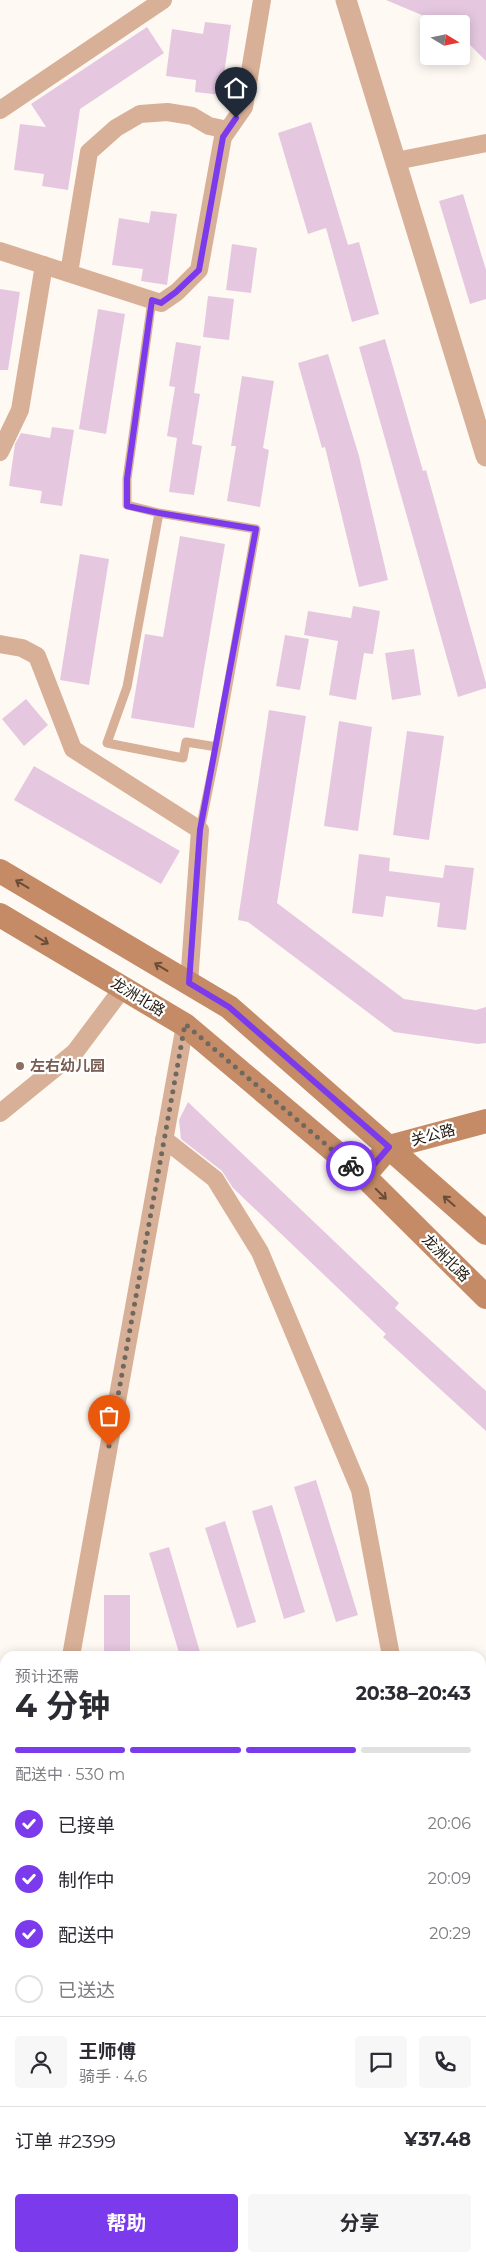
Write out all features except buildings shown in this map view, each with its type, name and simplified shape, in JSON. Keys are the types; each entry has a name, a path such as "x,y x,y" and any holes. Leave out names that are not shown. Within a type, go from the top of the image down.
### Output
{"main road":[{"path":"0,871 229,1007 486,1233"},
{"name":"龙洲北路","path":"0,915 185,1024 364,1176 486,1297"},
{"name":"关公路","path":"389,1147 486,1121"},
{"path":"364,1176 389,1147"}],"street":[{"path":"0,110 163,0"},
{"path":"0,251 161,303 176,292 199,270 223,137 244,107 262,0"},
{"path":"346,0 486,456"},
{"path":"69,273 89,152 116,128 140,114 167,112 192,116 210,126 228,130"},
{"path":"396,161 486,142"},
{"path":"0,452 20,410 44,265"},
{"path":"0,644 22,648 37,656 73,749 200,830 189,983"},
{"path":"0,1113 75,1052 123,988"},
{"path":"72,1651 185,1024"},
{"path":"164,1139 215,1179 260,1252 360,1490 389,1651"}],"lane":[{"path":"152,300 127,479 127,506 256,529 200,830"},
{"path":"159,513 127,686 107,743 183,758 186,742 217,746"}],"way so far":[{"path":"109,1446 185,1024 351,1166"}],"place":[{"name":"左右幼儿园","path":"20,1066"}],"route":[{"path":"236,118 223,137 199,270 176,292 161,303 152,300 127,479 127,506 256,529 200,830 189,983 229,1007 389,1147 364,1176 351,1166"}]}
